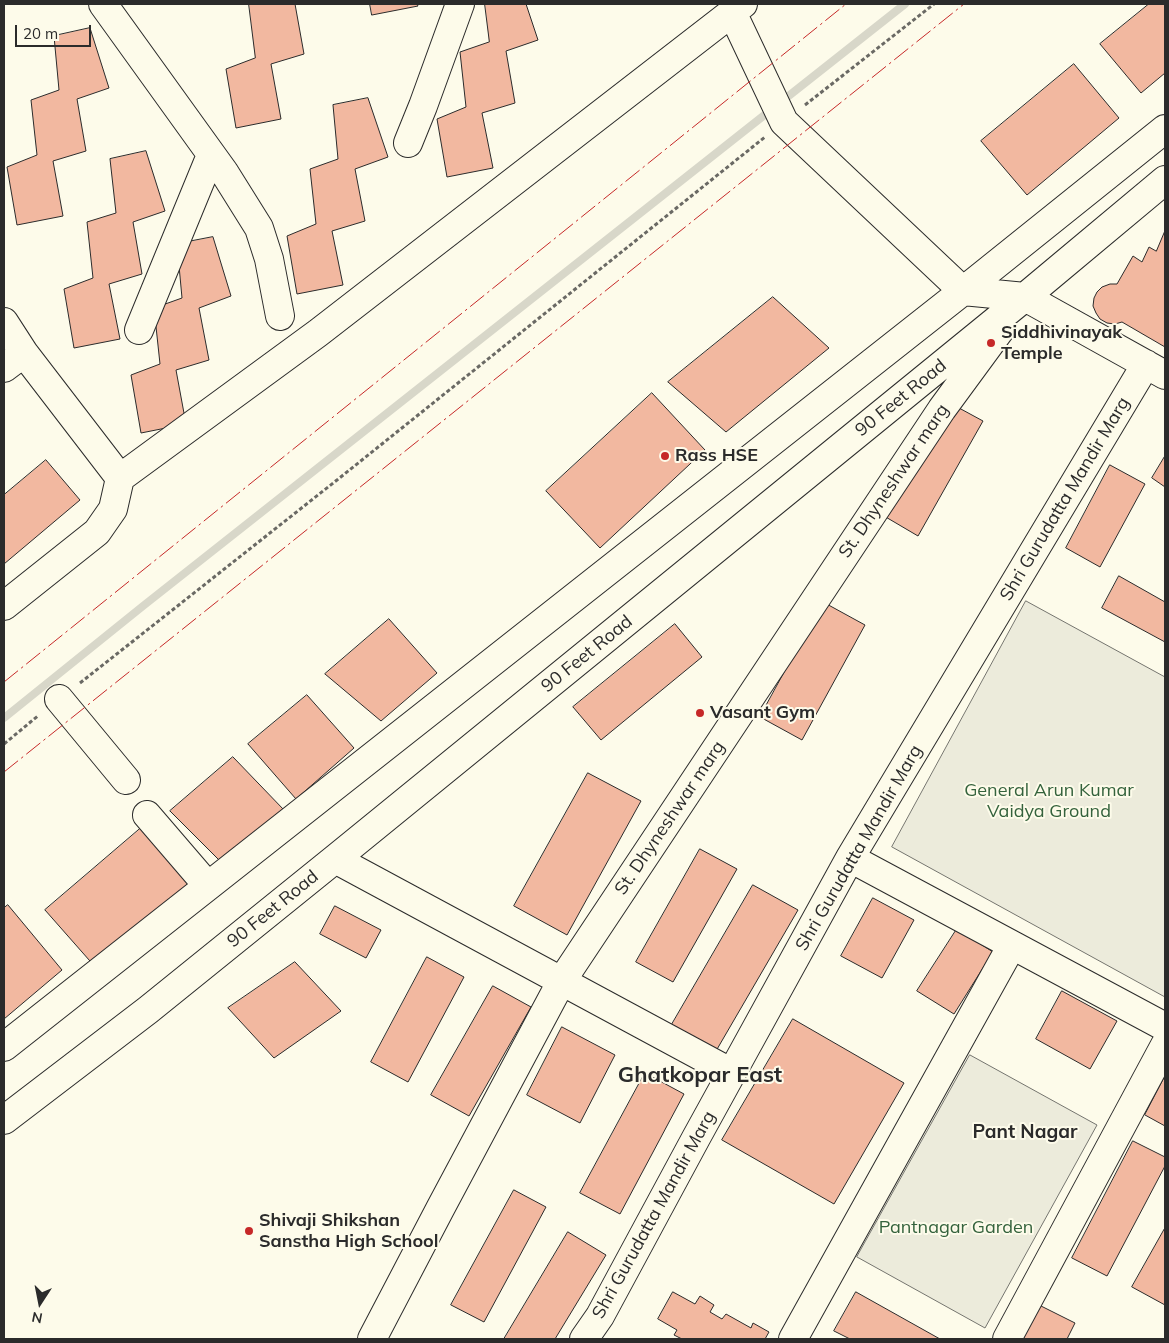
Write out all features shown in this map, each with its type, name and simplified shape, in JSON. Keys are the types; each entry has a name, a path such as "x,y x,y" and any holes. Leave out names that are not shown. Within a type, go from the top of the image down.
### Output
{"street":[{"path":"408,143 460,4"},
{"path":"107,5 224,172 259,228 269,259 280,316"},
{"path":"4,606 97,532 113,509 120,478 318,333 738,8 784,122 963,291 1025,297 1155,369"},
{"path":"4,1047 963,291 1165,129"},
{"path":"139,330 212,155"},
{"name":"90 Feet Road","path":"4,1120 148,1010 1025,297 1165,180"},
{"name":"St. Dhyneshwar marg","path":"372,1339 561,982 942,409 1025,297"},
{"path":"4,322 14,360 120,478"},
{"name":"Shri Gurudatta Mandir Marg","path":"584,1339 600,1316 850,858 1155,369"},
{"path":"59,699 126,780"},
{"path":"147,815 208,886"},
{"path":"850,858 1165,1027"},
{"path":"334,859 732,1073"},
{"path":"793,1339 1012,945"},
{"path":"1007,1339 1165,1045"}],"path":[{"path":"4,744 934,4"}],"green space":[{"name":"General Arun Kumar Vaidya Ground","path":"1026,601 1165,677 1165,997 892,847"},
{"name":"Pantnagar Garden","path":"970,1055 1097,1125 985,1328 857,1257"}],"building":[{"path":"249,4 295,4 304,54 271,64 281,119 236,128 226,69 255,58"},
{"path":"370,4 417,4 418,6 372,15"},
{"path":"485,4 526,4 538,40 506,51 515,103 482,113 493,168 447,177 437,119 466,107 460,52 489,42"},
{"path":"1149,4 1165,4 1165,73 1141,93 1100,44"},
{"path":"90,28 109,88 77,99 86,151 53,161 63,216 17,225 7,167 37,155 31,100 59,90 54,36"},
{"path":"1074,64 1119,118 1027,195 981,141"},
{"path":"368,98 388,157 355,169 365,221 332,231 343,285 297,294 287,236 316,224 310,169 338,159 333,105"},
{"path":"146,151 165,211 133,222 142,274 109,284 120,339 74,348 64,289 93,278 87,222 116,213 110,159"},
{"path":"1165,231 1165,347 1122,322 1115,324 1107,323 1100,319 1093,306 1097,292 1102,287 1117,284 1133,256 1142,262 1149,247 1156,251"},
{"path":"213,237 231,296 199,308 209,360 176,370 186,424 141,433 131,375 160,364 154,308 182,298 177,244"},
{"path":"773,297 829,348 726,432 668,382"},
{"path":"652,393 705,450 600,548 546,491"},
{"path":"948,402 983,421 918,536 884,516"},
{"path":"1165,456 1165,487 1152,478"},
{"path":"46,460 80,500 4,564 4,495"},
{"path":"1110,465 1145,484 1100,567 1066,548"},
{"path":"1119,576 1165,602 1165,642 1102,608"},
{"path":"823,602 865,625 802,740 760,717"},
{"path":"389,619 437,673 381,721 325,674"},
{"path":"675,624 702,657 601,740 573,707"},
{"path":"307,695 354,748 296,799 248,744"},
{"path":"233,757 284,810 221,862 170,811"},
{"path":"588,773 641,801 567,935 514,906"},
{"path":"148,822 199,882 97,969 45,910"},
{"path":"700,849 737,869 673,982 636,962"},
{"path":"753,885 798,910 716,1051 671,1026"},
{"path":"873,898 914,920 882,978 841,956"},
{"path":"8,905 62,970 4,1019 4,908"},
{"path":"335,906 381,930 366,958 320,934"},
{"path":"957,929 993,952 954,1014 917,991"},
{"path":"427,957 464,977 408,1082 371,1062"},
{"path":"295,962 341,1011 274,1058 228,1008"},
{"path":"493,986 531,1007 469,1116 431,1095"},
{"path":"1062,991 1117,1021 1090,1069 1036,1039"},
{"path":"793,1019 904,1083 834,1204 722,1140"},
{"path":"562,1027 615,1055 580,1123 527,1095"},
{"path":"645,1073 684,1094 620,1214 580,1193"},
{"path":"1165,1076 1165,1126 1145,1115"},
{"path":"1133,1141 1165,1157 1165,1166 1107,1276 1072,1258"},
{"path":"514,1190 546,1207 484,1322 451,1305"},
{"path":"1165,1228 1165,1305 1132,1287"},
{"path":"568,1232 606,1255 555,1339 504,1339"},
{"path":"673,1292 695,1304 700,1296 714,1305 710,1312 722,1319 726,1314 751,1328 753,1323 769,1332 765,1339 682,1339 674,1335 677,1330 658,1319"},
{"path":"856,1292 940,1339 850,1339 834,1331"},
{"path":"1037,1304 1075,1323 1067,1339 1019,1339"}],"waterway":[{"path":"4,718 905,4"}],"power":[{"path":"4,682 846,4"},
{"path":"4,772 964,4"}],"place":[{"name":"Siddhivinayak Temple","path":"991,343"},
{"name":"Rass HSE","path":"665,456"},
{"name":"Vasant Gym","path":"700,713"},
{"name":"Shivaji Shikshan Sanstha High School","path":"249,1231"}],"district":[{"name":"Ghatkopar East","path":"700,1075"},
{"name":"Pant Nagar","path":"1025,1132"}]}
